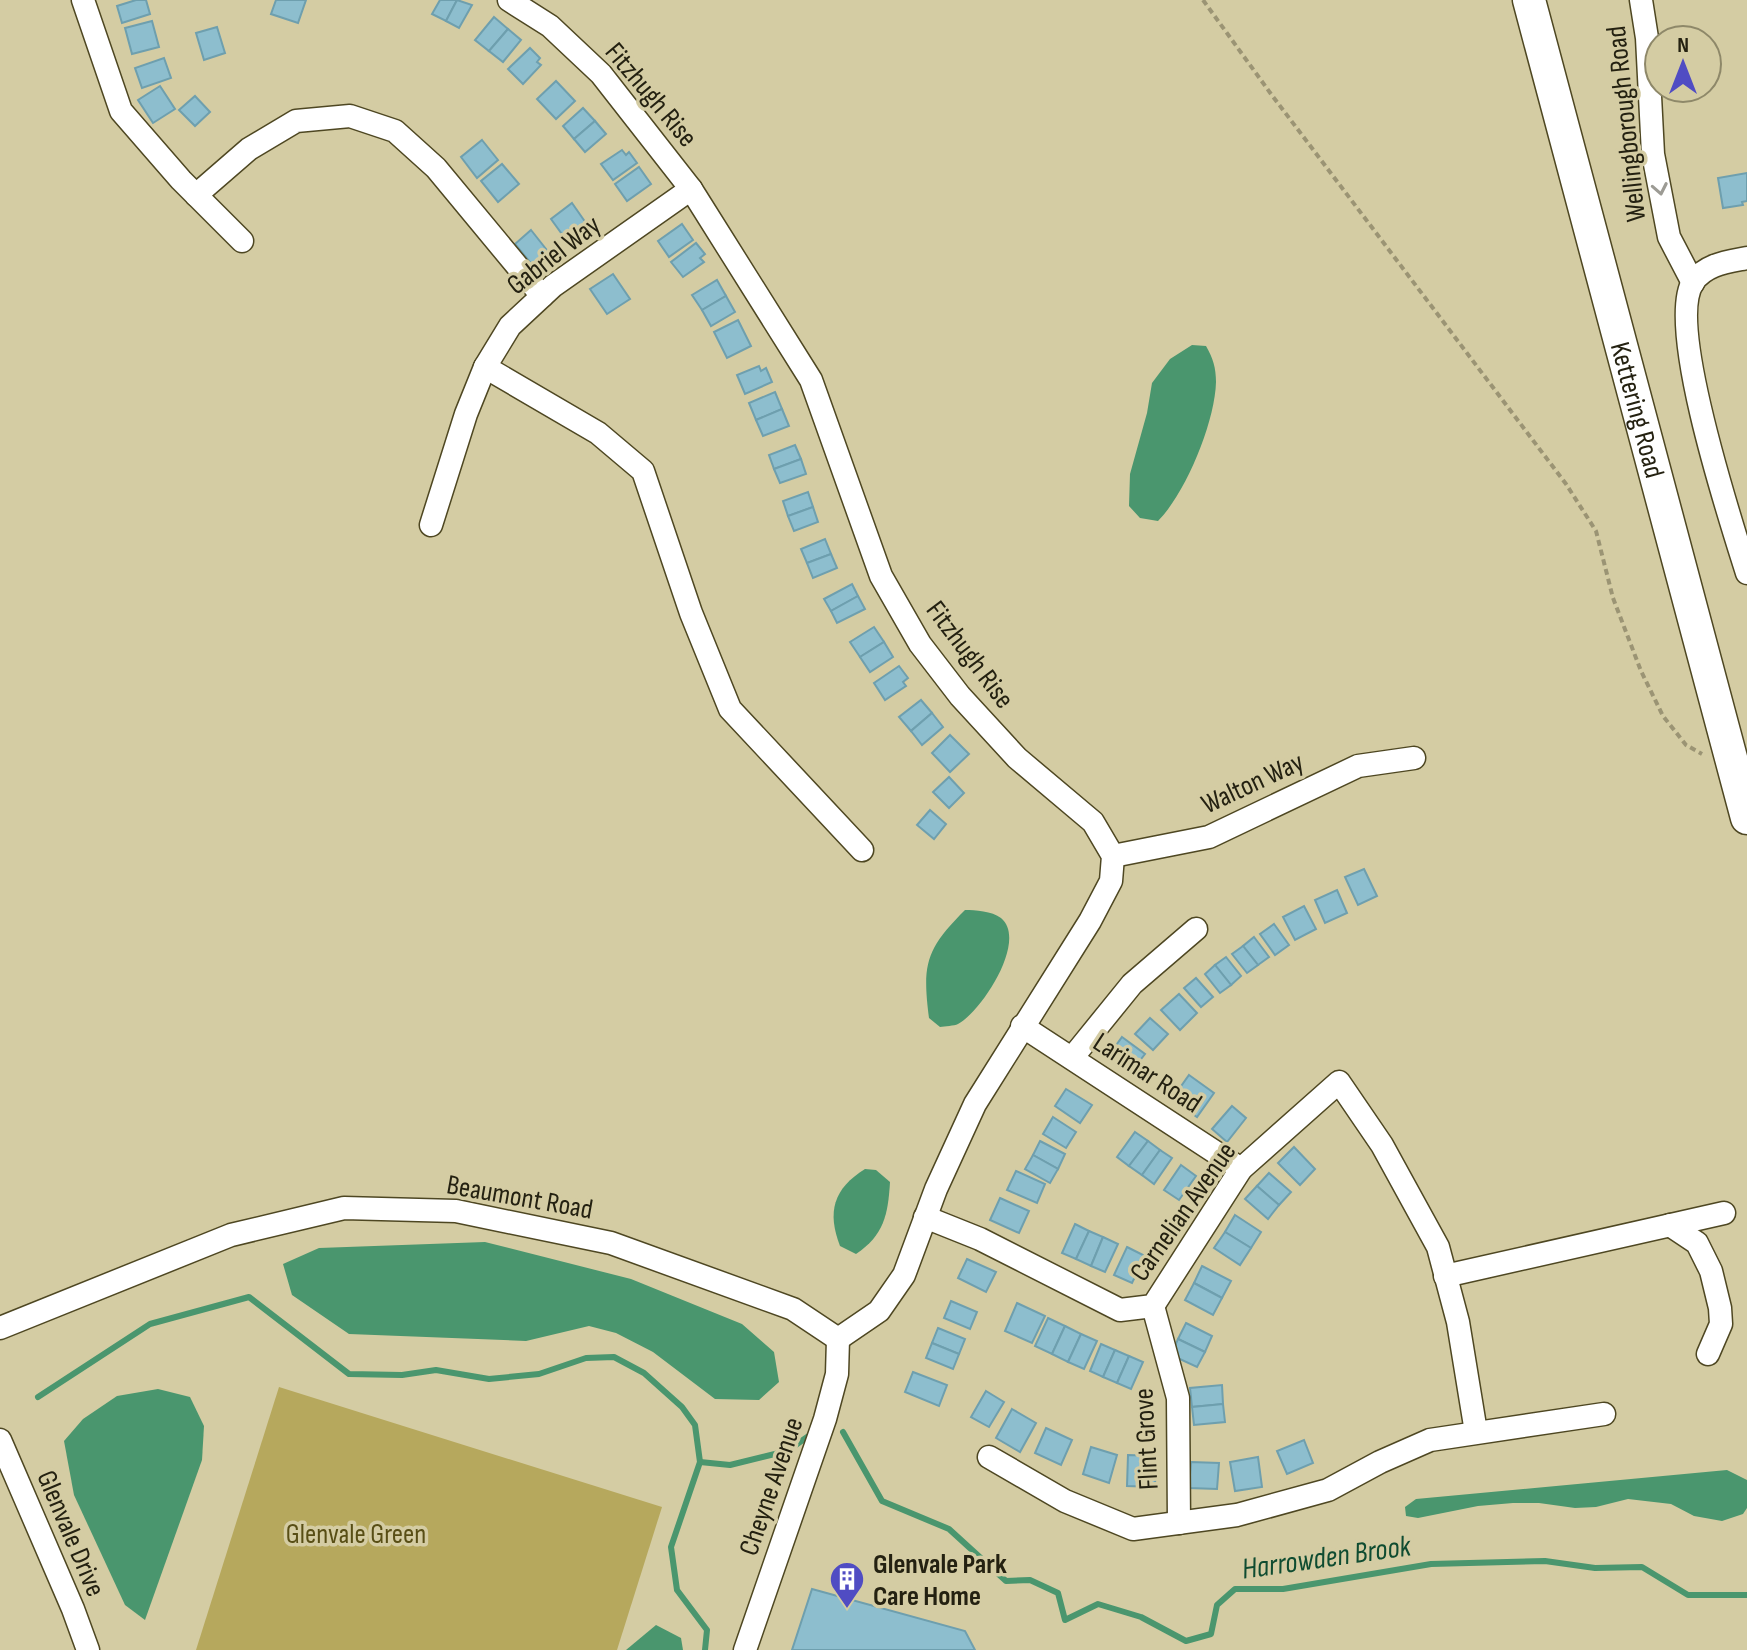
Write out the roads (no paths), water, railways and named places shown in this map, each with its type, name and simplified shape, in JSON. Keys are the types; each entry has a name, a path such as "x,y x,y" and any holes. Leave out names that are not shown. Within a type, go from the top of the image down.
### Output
{"highway":[{"name":"Kettering Road","path":"1529,0 1747,818"}],"street":[{"path":"83,0 121,111 242,241"},
{"name":"Fitzhugh Rise","path":"509,0 550,26 601,74 691,189 811,380 881,576 920,644 960,696 1017,758 1093,822 1113,856"},
{"name":"Wellingborough Road","path":"1641,0 1647,38 1653,154 1669,237 1693,283"},
{"path":"196,195 249,149 296,121 350,116 395,131 436,168 542,296"},
{"name":"Gabriel Way","path":"431,525 466,414 485,367 510,326 542,296 691,189"},
{"path":"1747,258 1715,264 1693,283 1685,314 1710,453 1747,573"},
{"path":"485,367 598,433 643,471 691,613 730,709 862,850"},
{"name":"Walton Way","path":"1113,856 1209,837 1358,766 1414,758"},
{"path":"838,1339 879,1311 904,1275 925,1217 975,1104 1090,921 1111,881 1113,856"},
{"path":"1072,1058 1132,984 1196,929"},
{"name":"Larimar Road","path":"1022,1026 1241,1169"},
{"name":"Carnelian Avenue","path":"925,1217 980,1239 1120,1310 1153,1306 1241,1169 1339,1082 1396,1170 1438,1247 1445,1276"},
{"name":"Beaumont Road","path":"0,1328 231,1235 344,1208 456,1211 611,1243 793,1309 838,1339"},
{"path":"1476,1432 1458,1322 1445,1276 1724,1213"},
{"path":"1670,1225 1697,1243 1711,1271 1721,1324 1708,1354"},
{"name":"Flint Grove","path":"1153,1306 1178,1398 1179,1523"},
{"name":"Cheyne Avenue","path":"745,1650 825,1419 837,1374 838,1339"},
{"path":"989,1457 1065,1501 1133,1529 1237,1515 1328,1490 1430,1440 1604,1414"},
{"name":"Glenvale Drive","path":"0,1440 88,1650"}],"waterway":[{"name":"Harrowden Brook","path":"38,1397 150,1324 249,1297 349,1374 402,1375 436,1370 489,1379 539,1374 586,1358 614,1357 644,1373 682,1407 695,1425 700,1462 671,1547 677,1590 707,1630 705,1650"},
{"name":"Harrowden Brook","path":"843,1432 882,1501 949,1529 1006,1581 1030,1580 1058,1593 1065,1620 1098,1604 1141,1617 1186,1641 1211,1634 1217,1605 1235,1589 1283,1589 1431,1564 1545,1561 1595,1568 1642,1567 1688,1595 1747,1595"},
{"name":"Harrowden Brook","path":"700,1462 730,1465 787,1451 813,1433"}],"place":[{"name":"Glenvale Park Care Home","path":"847,1610"}],"park label":[{"name":"Glenvale Green","path":"356,1533"}]}
